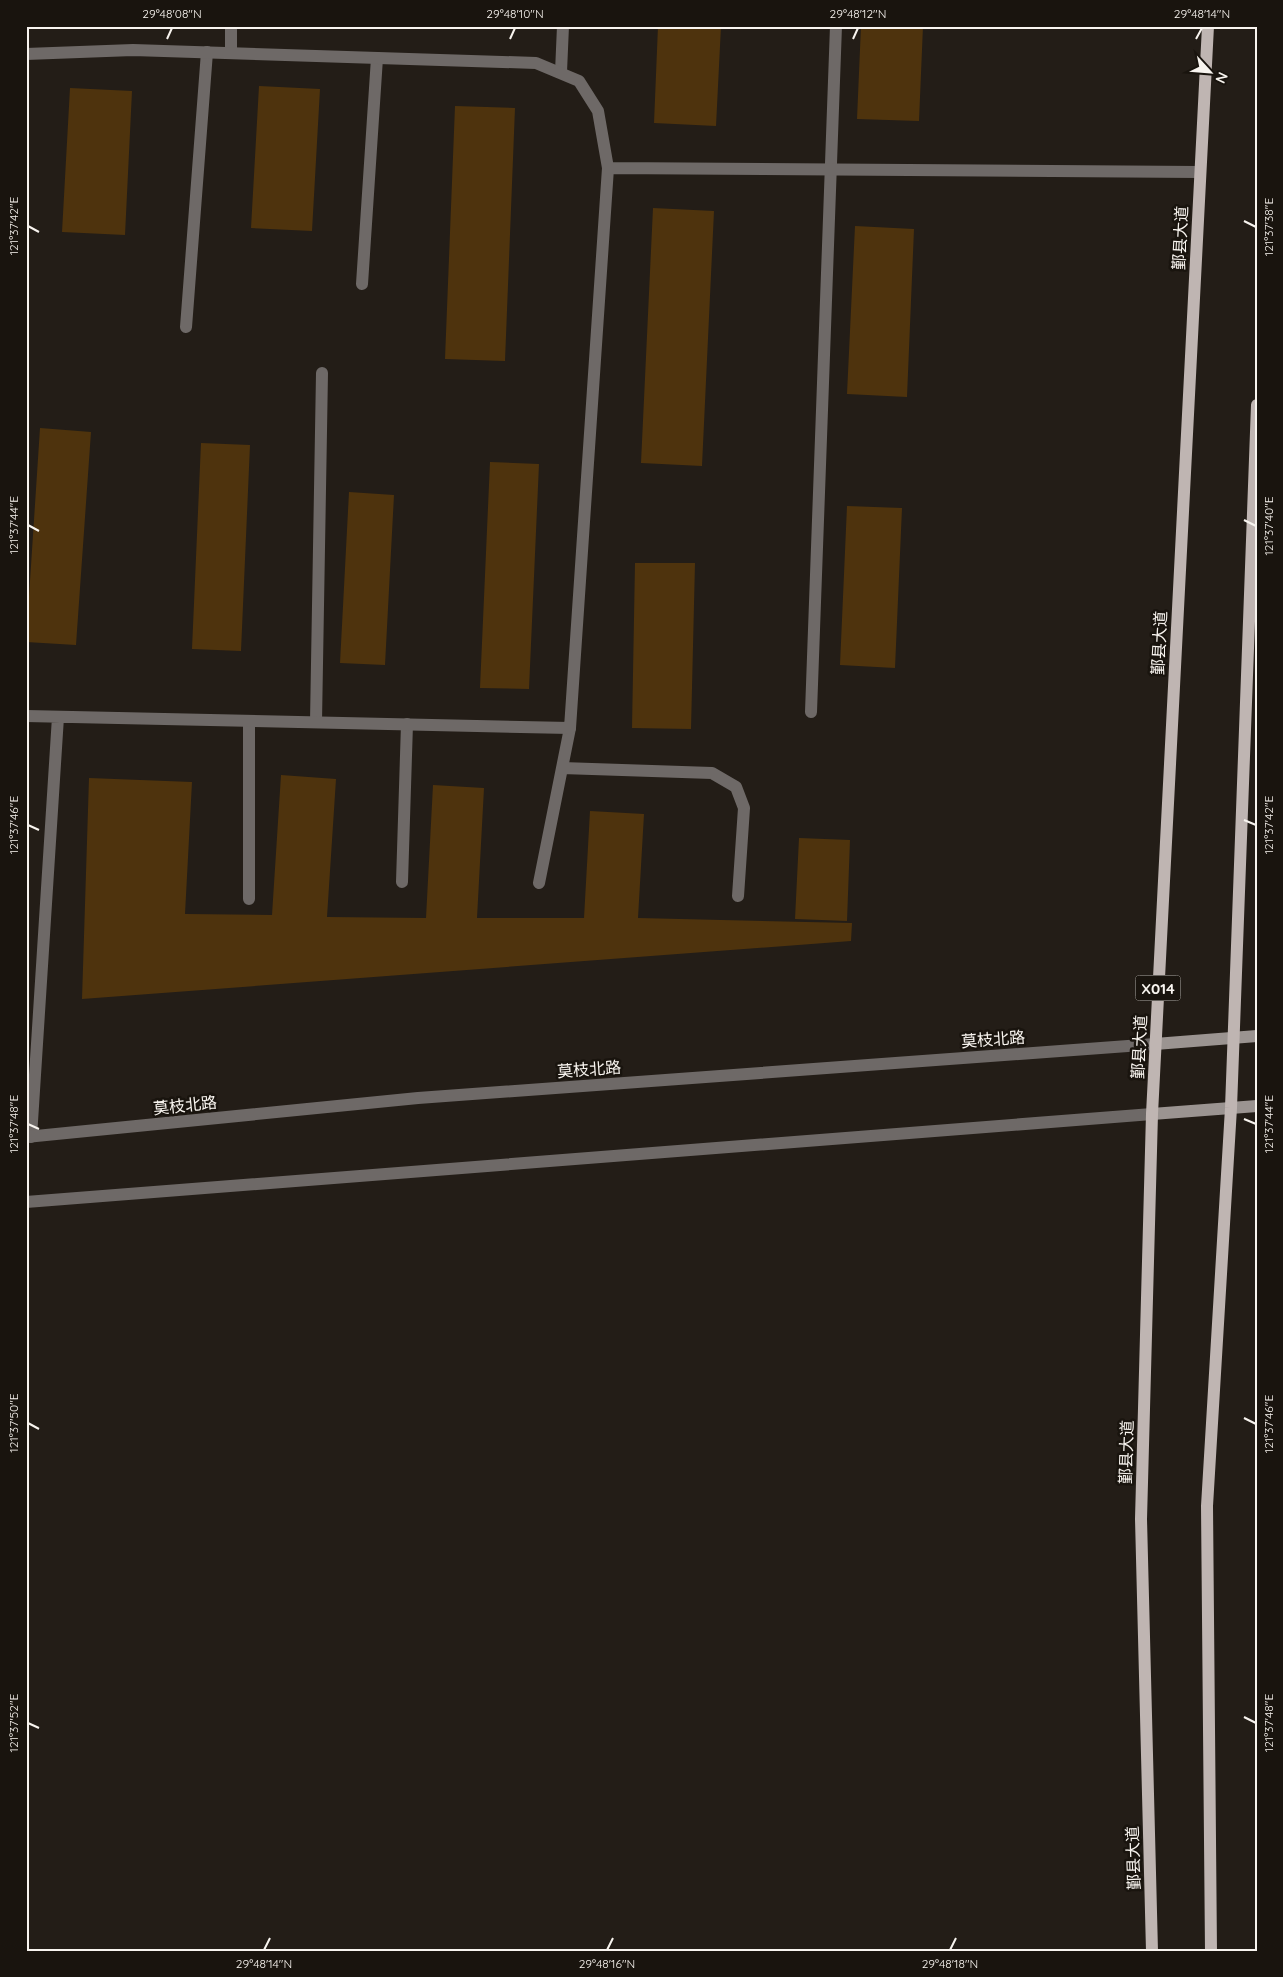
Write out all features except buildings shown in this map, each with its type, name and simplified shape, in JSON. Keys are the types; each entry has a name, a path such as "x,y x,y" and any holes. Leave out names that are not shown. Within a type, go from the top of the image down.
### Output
{"main road":[{"name":"鄞县大道","path":"1152,1951 1140,1519 1155,1044 1208,26"},
{"path":"1211,1951 1208,1506 1231,1108 1257,405"},
{"path":"1155,1044 1257,1036"},
{"path":"1152,1114 1257,1106"}],"street":[{"path":"231,26 231,53"},
{"path":"561,72 563,26"},
{"path":"812,712 836,26"},
{"path":"26,54 133,50 536,63 579,81 598,111 608,168 570,728 539,883"},
{"path":"186,327 207,52"},
{"path":"362,284 377,58"},
{"path":"608,168 1199,172"},
{"path":"316,722 322,373"},
{"path":"26,716 570,728"},
{"path":"29,1137 58,717"},
{"path":"249,721 249,899"},
{"path":"402,882 407,724"},
{"path":"562,768 712,773 736,787 744,808 738,896"},
{"name":"莫枝北路","path":"29,1137 418,1098 1155,1044"},
{"path":"26,1202 1152,1114"}]}
